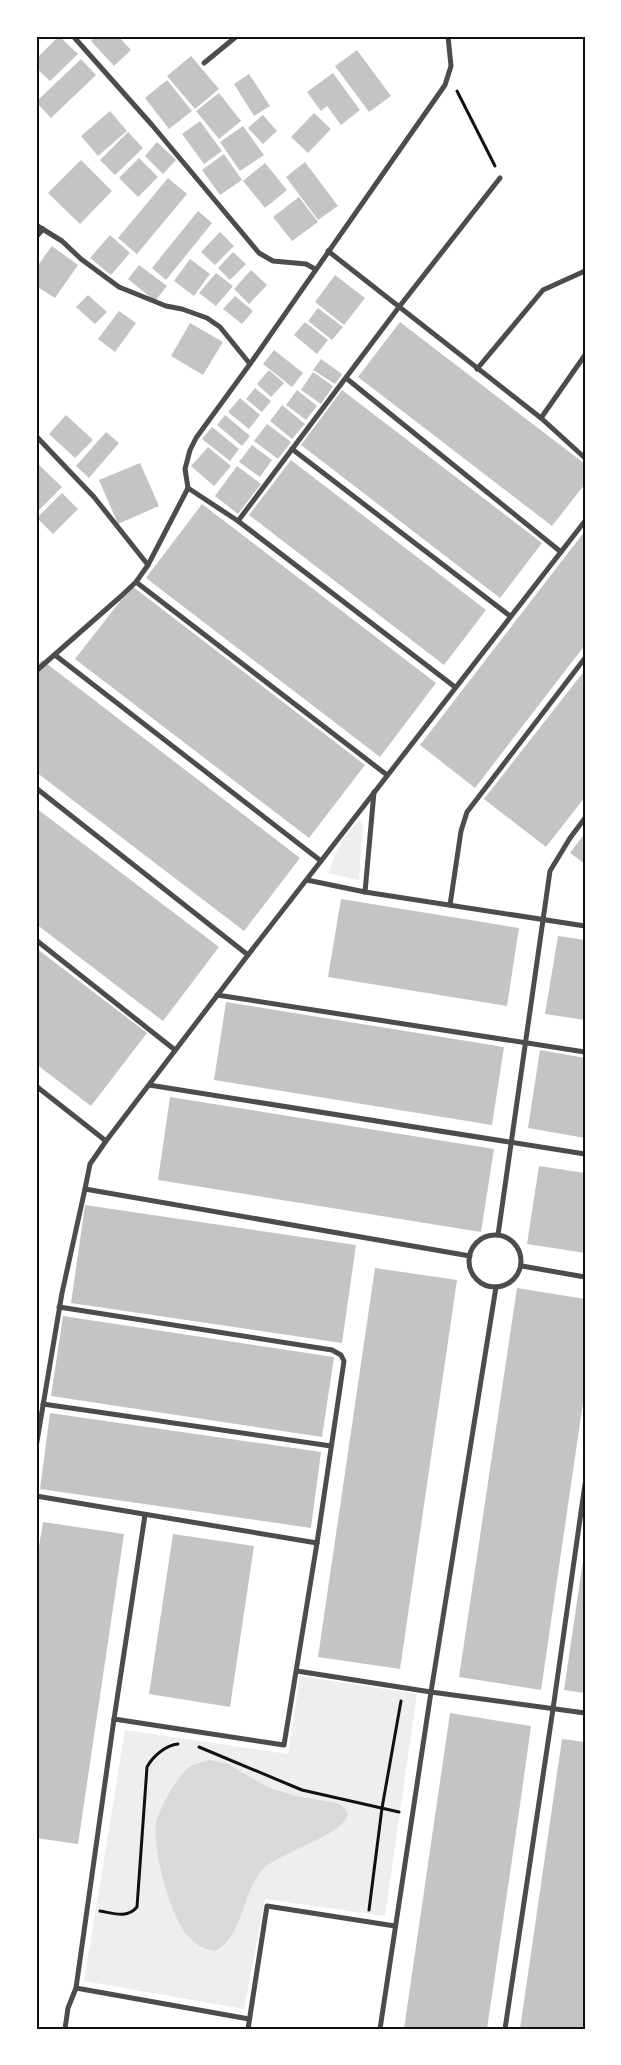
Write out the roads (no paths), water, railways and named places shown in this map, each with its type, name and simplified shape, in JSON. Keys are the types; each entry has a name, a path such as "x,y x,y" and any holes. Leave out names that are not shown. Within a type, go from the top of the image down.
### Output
{"street":[{"path":"73,36 152,125 259,253 273,261 306,264 315,269"},
{"path":"204,63 237,36"},
{"path":"36,671 136,582 148,565 188,488 185,469 190,450 196,438 440,93 449,75 451,66 448,36"},
{"path":"238,521 399,307 500,178"},
{"path":"36,225 62,241 81,259 119,287 166,306 182,309 207,318 220,328 250,364"},
{"path":"36,237 43,229"},
{"path":"328,251 541,418 585,458"},
{"path":"477,369 543,290 585,271"},
{"path":"541,418 585,355"},
{"path":"346,378 561,552"},
{"path":"36,436 94,497 148,565"},
{"path":"292,449 510,616"},
{"path":"188,488 238,521 455,687"},
{"path":"36,1447 59,1306 90,1164 217,995 585,521"},
{"path":"136,582 387,775"},
{"path":"55,655 322,861"},
{"path":"450,905 461,831 467,812 585,658"},
{"path":"36,788 248,955"},
{"path":"366,892 374,792"},
{"path":"498,1235 550,871 585,818"},
{"path":"307,880 366,892 585,926"},
{"path":"36,940 175,1050"},
{"path":"217,995 585,1052"},
{"path":"149,1085 585,1154"},
{"path":"36,1086 106,1141"},
{"path":"85,1189 470,1256"},
{"path":"498,1235 507,1237 514,1242 522,1257 522,1266 519,1274 513,1281 505,1286 496,1287 481,1283 475,1278 471,1271 470,1256 472,1248 483,1237 498,1235"},
{"path":"522,1266 585,1277"},
{"path":"380,2029 431,1692 496,1287"},
{"path":"59,1306 337,1352 344,1361 330,1446 318,1543 284,1745 114,1719"},
{"path":"43,1404 330,1446"},
{"path":"505,2029 585,1484"},
{"path":"36,1496 318,1543"},
{"path":"65,2029 68,2008 76,1988 145,1515"},
{"path":"296,1671 585,1713"},
{"path":"248,2029 267,1906 395,1926"},
{"path":"76,1988 249,2018"}]}
